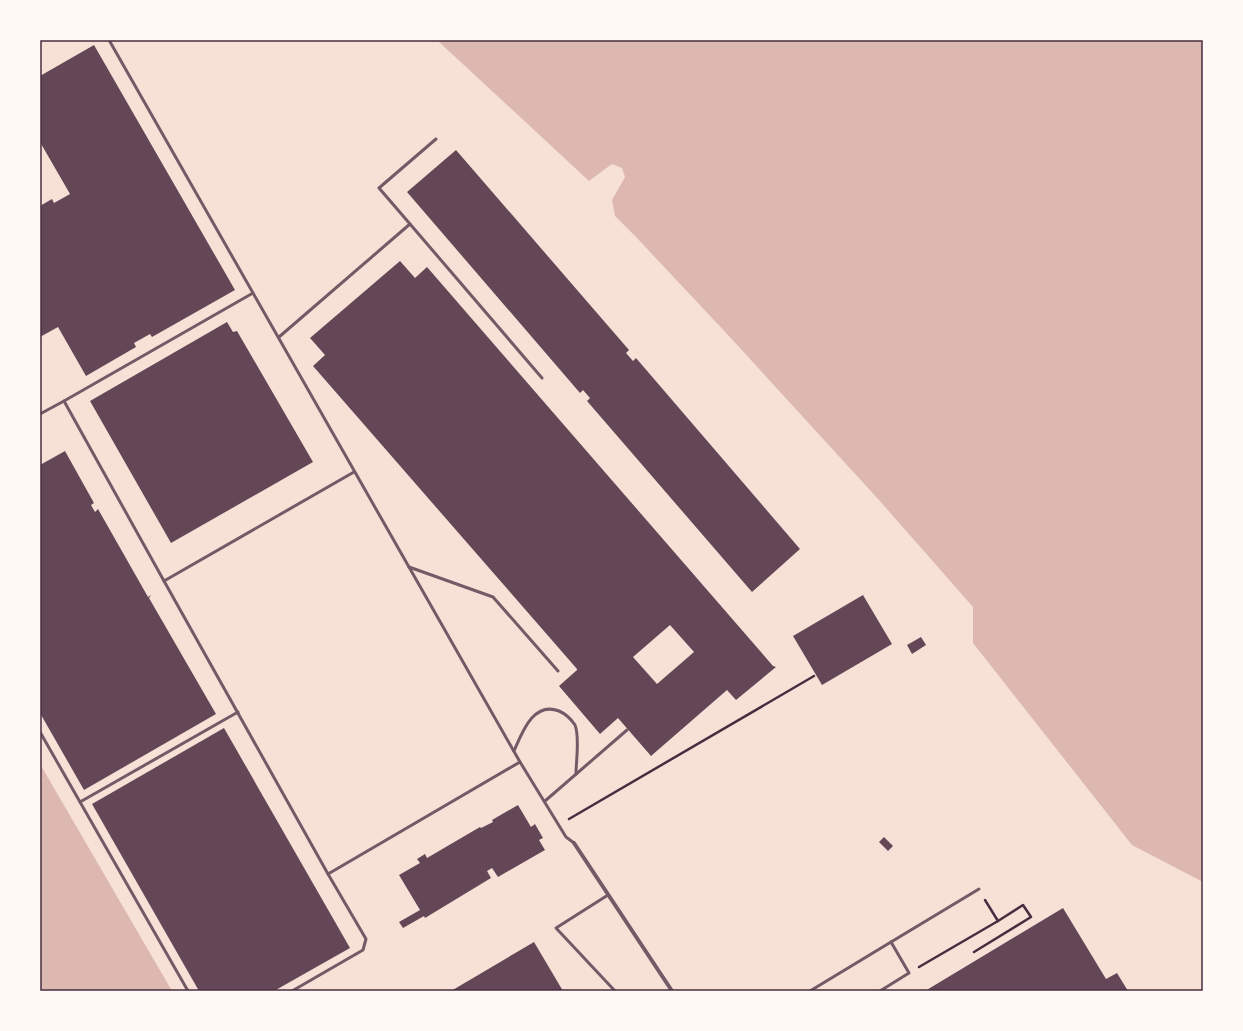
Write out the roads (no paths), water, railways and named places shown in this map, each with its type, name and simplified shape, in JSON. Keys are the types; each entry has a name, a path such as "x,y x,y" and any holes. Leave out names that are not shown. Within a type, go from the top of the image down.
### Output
{"street":[{"path":"574,843 672,991"}],"lane":[{"path":"109,40 520,762 566,837 574,843"},
{"path":"436,139 379,188 542,378"},
{"path":"279,337 410,224"},
{"path":"40,414 253,293"},
{"path":"64,401 328,874 366,939 363,950 292,991"},
{"path":"164,581 354,472"},
{"path":"408,567 493,597 558,671"},
{"path":"514,751 528,721 540,711 557,710 570,719 575,726 577,733 576,774"},
{"path":"80,802 238,712"},
{"path":"545,801 627,730"},
{"path":"40,732 188,991"},
{"path":"328,874 520,762"},
{"path":"810,991 979,889"},
{"path":"608,895 556,928 615,991"},
{"path":"880,991 909,973 891,942"}]}
